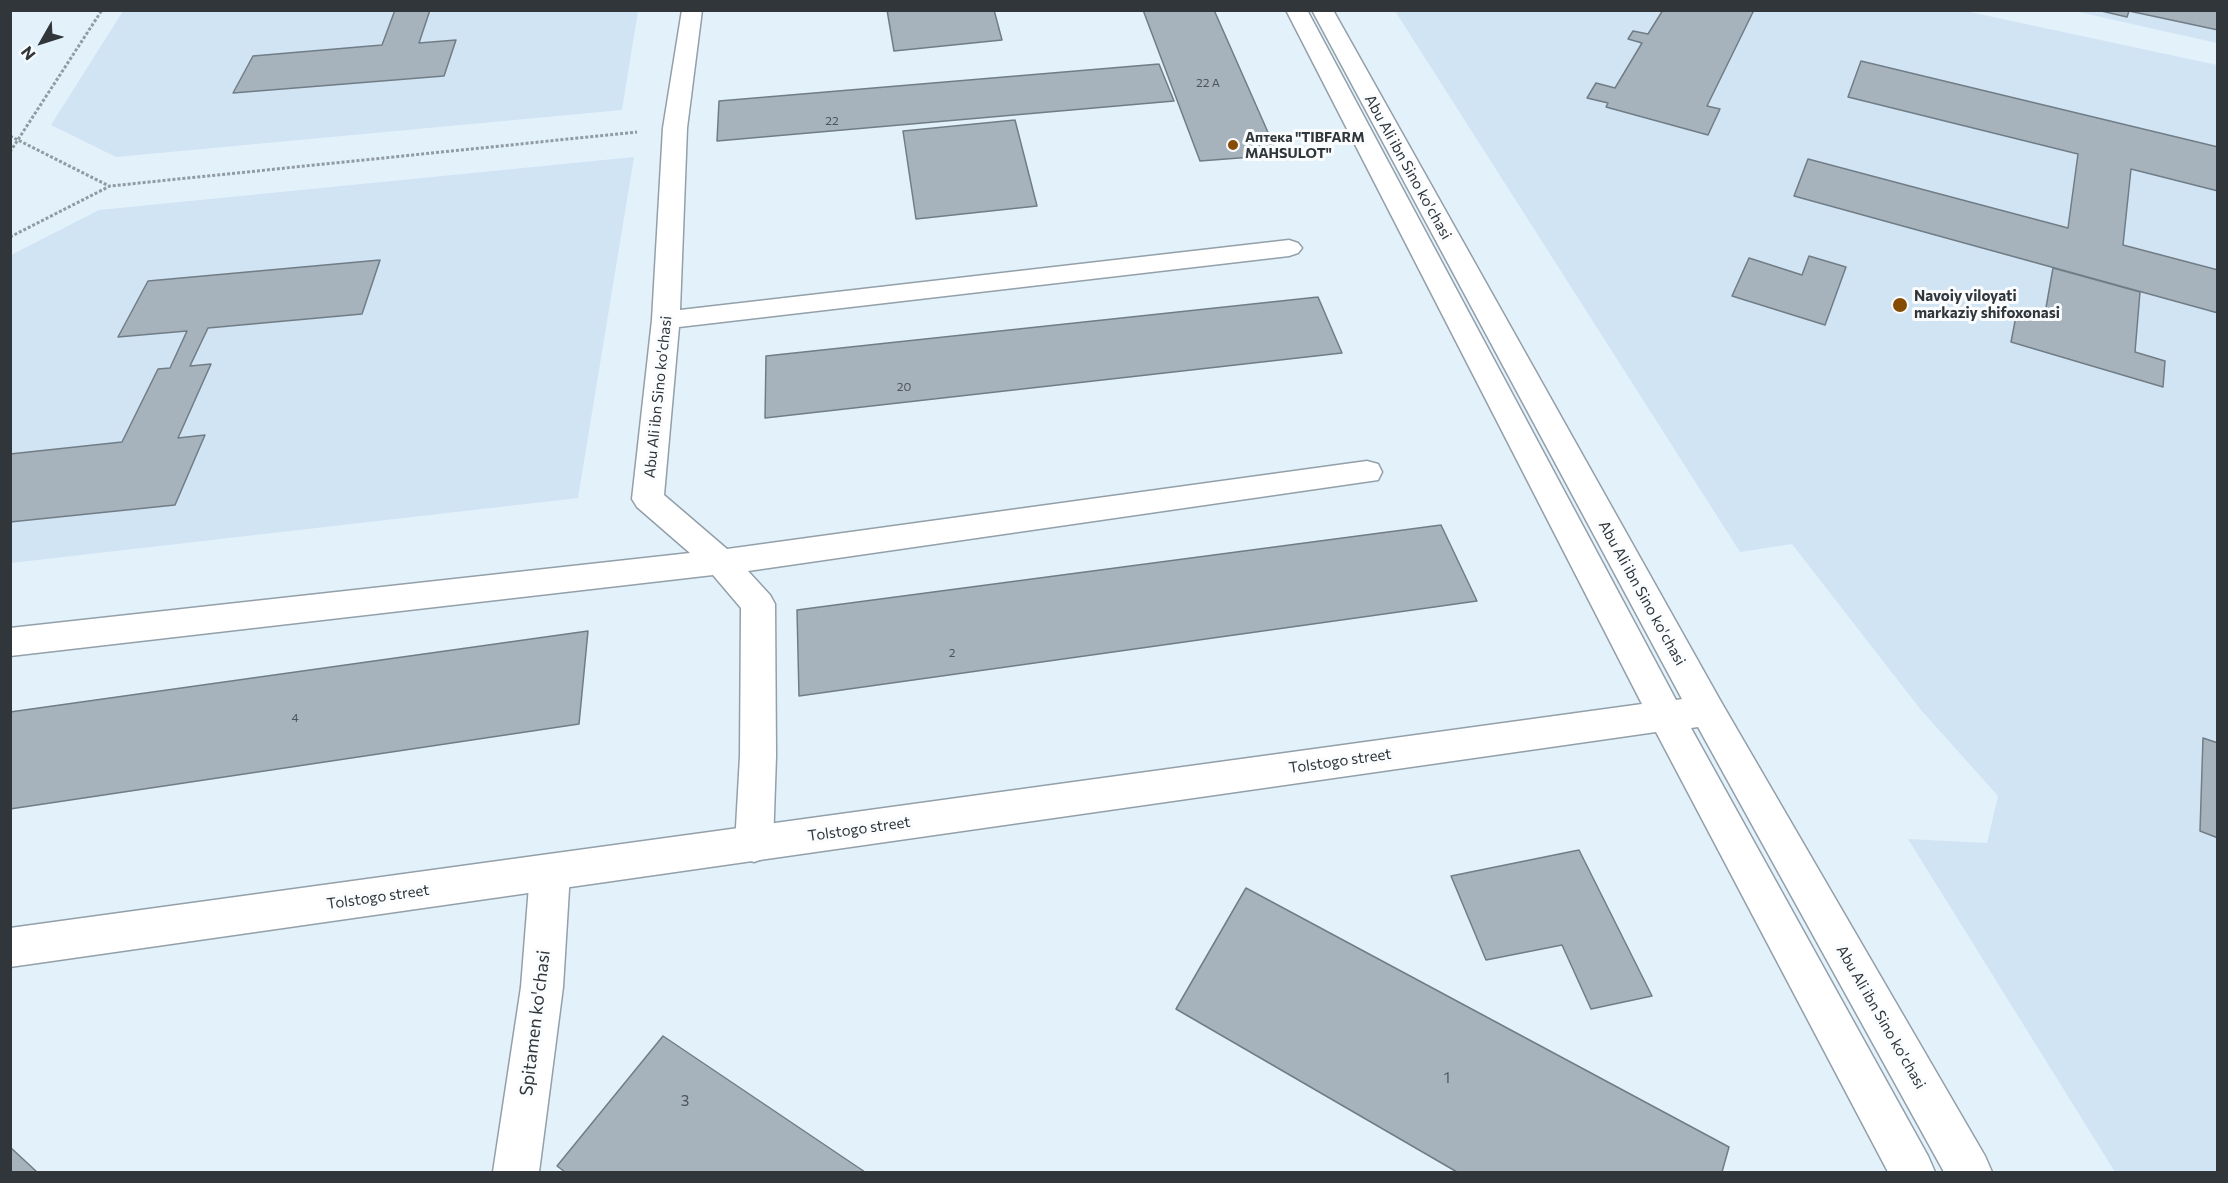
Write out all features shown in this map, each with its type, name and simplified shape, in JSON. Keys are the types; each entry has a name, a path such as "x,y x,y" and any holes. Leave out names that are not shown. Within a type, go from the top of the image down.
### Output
{"street":[{"name":"Abu Ali ibn Sino ko'chasi","path":"692,10 675,128 666,320 648,499 721,562 758,604 758,756 754,844"},
{"name":"Abu Ali ibn Sino ko'chasi","path":"1296,10 1666,716 1912,1173"},
{"name":"Abu Ali ibn Sino ko'chasi","path":"1322,10 1707,711 1969,1173"},
{"path":"666,320 1289,248"},
{"path":"10,642 721,562 1367,472"},
{"name":"Tolstogo street","path":"10,948 1517,735 1707,711"},
{"name":"Spitamen ko'chasi","path":"516,1173 542,987 550,873"}],"path":[{"path":"10,152 102,10"},
{"path":"10,237 110,186 675,128"},
{"path":"10,136 110,186"}],"shaded area":[{"path":"123,11 638,11 622,110 116,157 51,125"},
{"name":"Navoiy viloyati markaziy shifoxonasi","path":"1395,11 1965,11 2217,65 2217,1172 2115,1172 1908,839 1987,843 1998,796 1921,710 1792,544 1740,552"},
{"path":"2074,11 2217,11 2217,43"},
{"path":"634,157 578,498 11,563 11,255 99,210"}],"building":[{"path":"395,10 430,10 419,43 456,40 444,76 233,93 253,56 382,45"},
{"path":"887,10 994,10 1002,40 894,51"},
{"path":"1143,10 1214,10 1278,155 1200,161"},
{"path":"1663,10 1754,10 1707,106 1720,109 1708,135 1606,107 1608,103 1587,98 1596,83 1615,88 1642,43 1628,39 1633,31 1648,34"},
{"path":"2097,10 2218,10 2218,30 2129,11 2127,17"},
{"path":"1861,61 2218,147 2218,191 2131,169 2123,245 2218,270 2218,313 1794,196 1808,159 2068,228 2078,154 1848,97"},
{"path":"1159,64 1174,101 717,141 719,101"},
{"path":"1015,120 1037,206 916,219 903,131"},
{"path":"1809,256 1846,267 1825,325 1732,296 1749,258 1802,275"},
{"path":"380,260 362,314 208,328 190,366 211,364 178,438 205,435 175,505 10,522 10,454 122,442 158,369 170,368 187,331 118,337 148,281"},
{"path":"2053,268 2140,292 2135,352 2165,361 2163,387 2011,342 2017,311 2044,319"},
{"path":"1318,297 1342,353 765,418 766,356"},
{"path":"1441,525 1477,601 799,696 797,610"},
{"path":"588,631 579,724 10,809 10,712"},
{"path":"2203,738 2218,743 2218,838 2200,831"},
{"path":"1579,850 1652,996 1591,1009 1562,945 1486,960 1451,876"},
{"path":"1246,888 1729,1147 1722,1172 1457,1172 1176,1009"},
{"path":"663,1036 865,1172 565,1172 557,1166"},
{"path":"10,1147 37,1172 10,1172"}],"place":[{"name":"Аптека \"TIBFARM MAHSULOT\"","path":"1233,145"},
{"name":"Navoiy viloyati markaziy shifoxonasi","path":"1900,305"}]}
